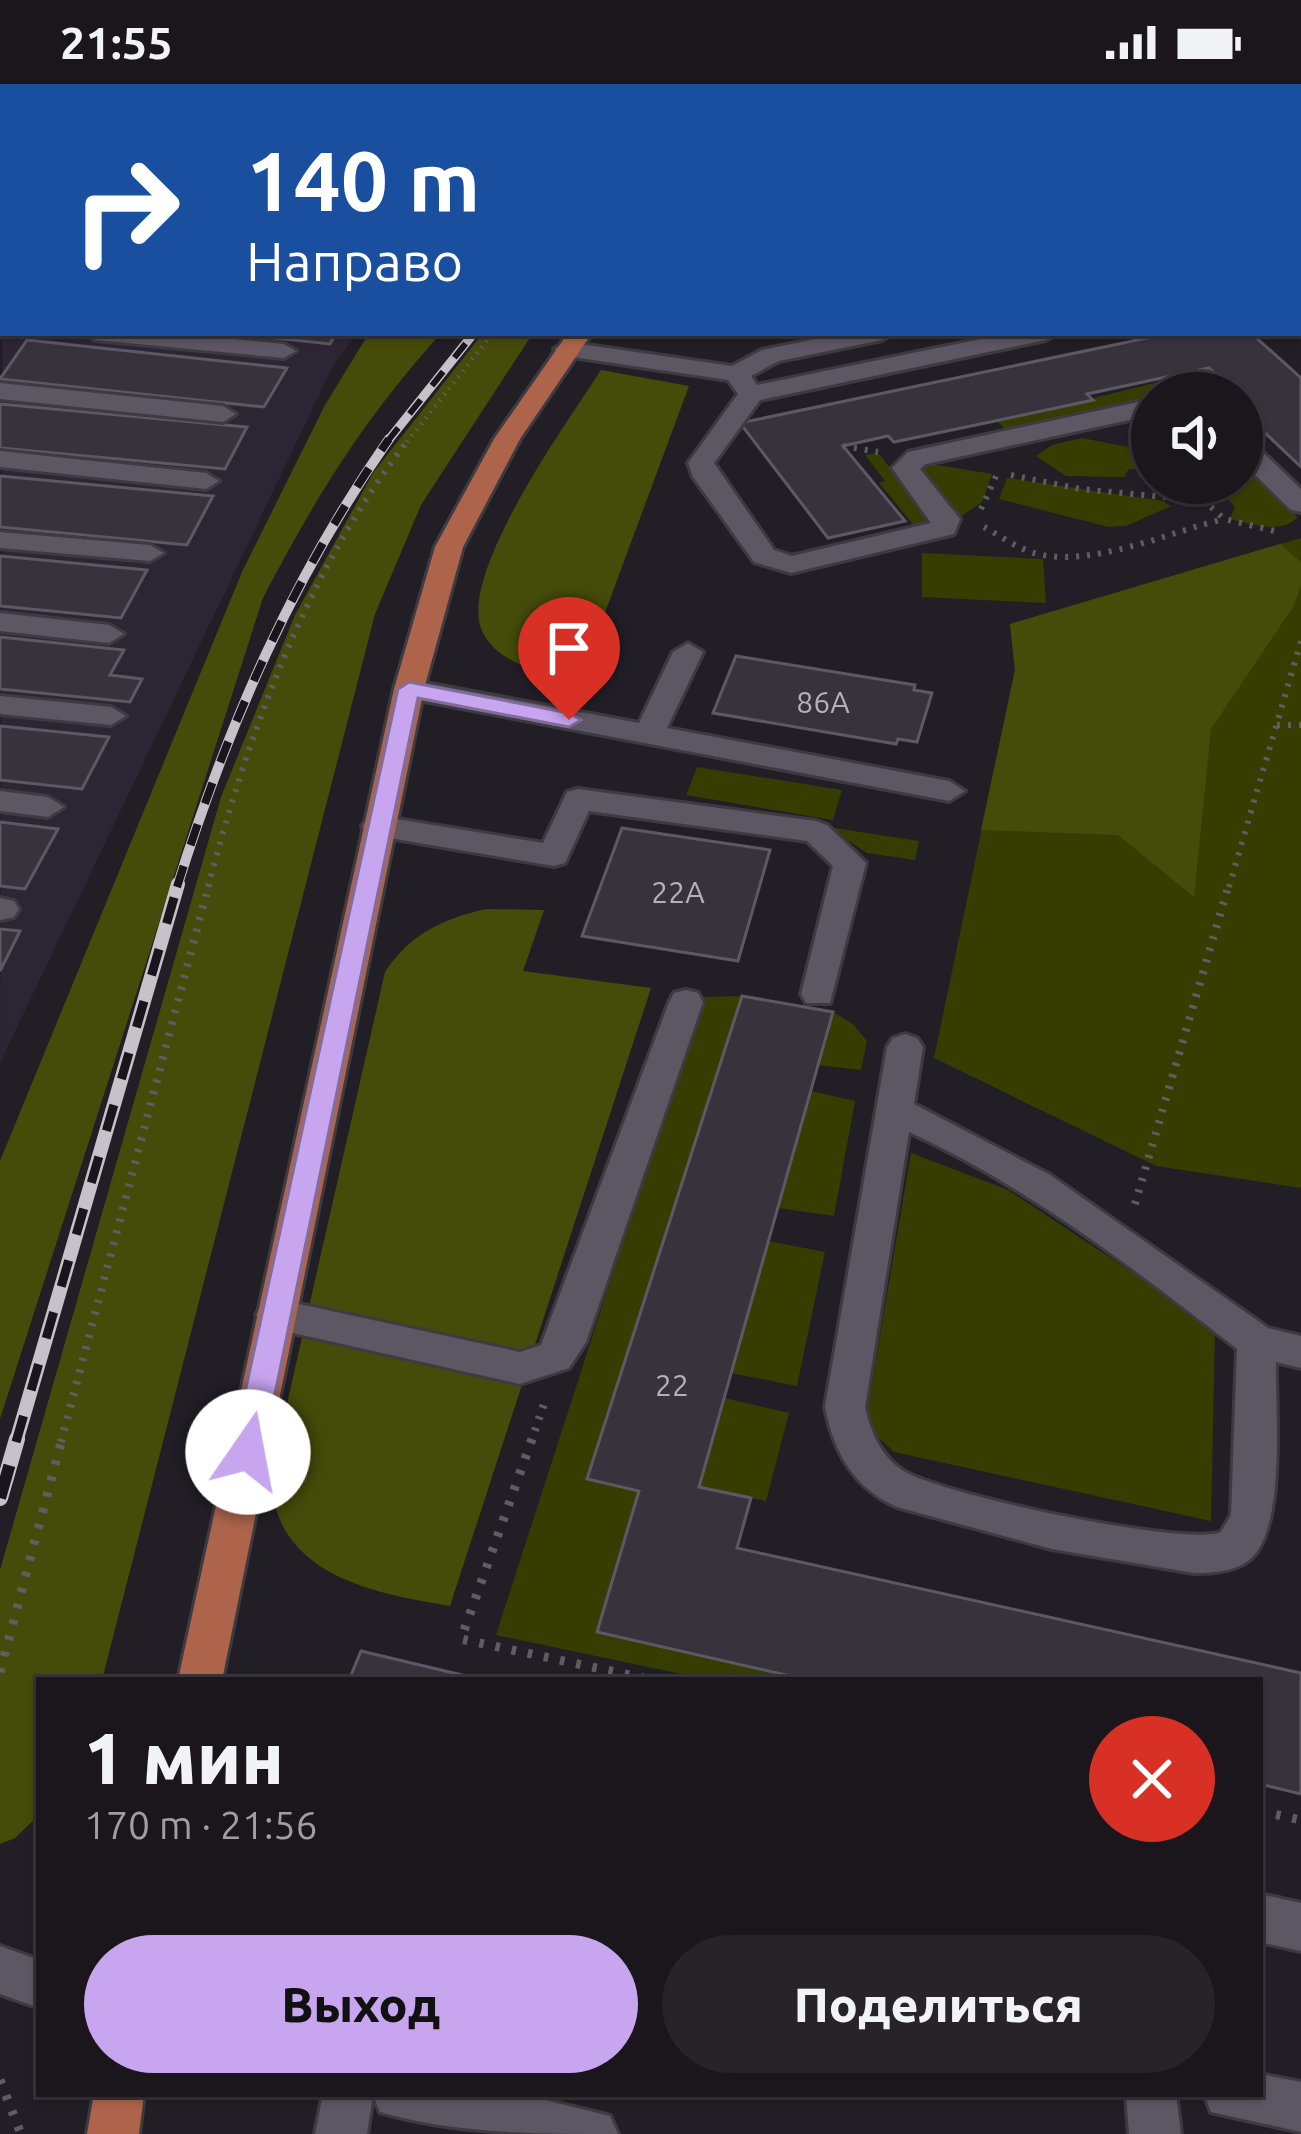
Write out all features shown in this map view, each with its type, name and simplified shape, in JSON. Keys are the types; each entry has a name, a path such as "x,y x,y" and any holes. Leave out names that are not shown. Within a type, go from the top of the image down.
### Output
{"main road":[{"path":"201,1677 409,689 449,547 507,439 573,341"},
{"path":"113,2134 118,2097"}],"street":[{"path":"127,336 284,351"},
{"path":"867,336 771,355 744,384 701,463 706,477 764,556 791,565 944,528 946,519 905,468 916,458 1131,412"},
{"path":"573,341 744,384 1028,336"},
{"path":"0,391 223,414"},
{"path":"0,459 206,481"},
{"path":"1263,474 1295,516"},
{"path":"0,540 150,553"},
{"path":"0,622 109,634"},
{"path":"649,735 688,652"},
{"path":"409,689 949,791"},
{"path":"0,705 111,716"},
{"path":"378,826 554,855 578,799 816,832 850,862 818,994"},
{"path":"0,801 48,807"},
{"path":"276,1315 520,1368 555,1357 566,1342 686,1002"},
{"path":"905,1047 845,1407 858,1450 893,1487 955,1508 1173,1552 1217,1554 1234,1548 1246,1534 1252,1515 1257,1342"},
{"path":"894,1110 988,1157 1124,1243 1257,1342 1301,1352"},
{"path":"1263,1919 1301,1927"},
{"path":"0,1970 36,1983"},
{"path":"341,2134 347,2097"},
{"path":"404,2097 452,2120 592,2134"},
{"path":"1150,2097 1155,2134"},
{"path":"1246,2097 1301,2107"}],"path":[{"path":"0,1672 230,804 312,596 380,476 491,336"},
{"path":"1211,507 1224,519"},
{"path":"980,526 1034,553 1055,555 1128,550 1154,536 1224,519 1276,531 1295,516"},
{"path":"1124,1243 1301,641"},
{"path":"1277,725 1301,725"},
{"path":"538,1366 548,1393 461,1639 639,1677"},
{"path":"1263,1812 1301,1820"},
{"path":"0,2080 21,2134"}],"shaded area":[{"path":"2,336 356,336 333,366 0,1063"}],"green space":[{"path":"367,336 439,336 343,460 263,598 0,1419 0,1161 242,572 325,405"},
{"path":"481,336 531,336 421,505 375,614 103,1677 36,1677 36,1818 15,1838 0,1844 0,1570 221,797 295,615 373,473"},
{"path":"601,370 689,386 580,680 512,661 483,633 478,608 499,539 519,500"},
{"path":"1131,389 1131,404 1007,431 998,422"},
{"path":"1082,438 1128,447 1131,469 1124,477 1066,476 1036,456 1052,445"},
{"path":"878,453 938,525 917,529 879,483 885,481 865,455"},
{"path":"913,464 992,474 982,502 959,518"},
{"path":"1007,478 1131,496 1131,504 1171,506 1126,526 1109,527 999,499"},
{"path":"1263,486 1298,517 1283,526 1256,525 1230,519 1232,504 1263,504"},
{"path":"1301,538 1301,1188 1156,1166 934,1058 1015,670 1010,624"},
{"path":"1280,544 1301,562 1301,586 1293,607 1211,729 1194,897 1118,835 981,830 1015,670 1010,624"},
{"path":"922,553 1043,559 1046,603 922,597"},
{"path":"697,767 842,790 833,820 686,795"},
{"path":"828,827 919,841 915,860 867,853"},
{"path":"487,909 544,910 523,971 651,988 450,1606 347,1580 303,1553 276,1509 274,1461 385,972 428,930"},
{"path":"742,996 587,1479 639,1491 805,1677 696,1677 496,1635 702,997"},
{"path":"833,1012 853,1024 867,1041 861,1070 817,1065"},
{"path":"811,1091 855,1101 834,1216 778,1208"},
{"path":"911,1153 1008,1190 1215,1327 1211,1521 894,1452 878,1437 867,1412"},
{"path":"768,1241 825,1252 797,1386 731,1373"},
{"path":"724,1398 789,1413 766,1501 699,1487"}],"building":[{"path":"257,336 334,336 330,344"},
{"path":"1157,336 1254,336 1301,378 1301,467 1263,431 1263,372 1213,372 1209,368 1131,372 1131,385 1087,394 1093,400 894,442 888,436 843,446 905,521 828,538 740,423"},
{"path":"27,340 287,368 264,407 0,379"},
{"path":"0,404 247,427 225,469 0,448"},
{"path":"0,476 213,496 187,545 0,527"},
{"path":"0,556 147,570 121,618 0,606"},
{"path":"0,637 124,650 110,675 142,679 130,702 0,689"},
{"path":"736,656 915,685 914,690 932,693 917,742 898,739 896,744 713,713"},
{"path":"0,726 109,737 82,789 0,780"},
{"path":"0,822 58,829 25,889 0,886"},
{"path":"622,828 770,850 738,961 582,936"},
{"path":"0,929 20,931 0,971"},
{"path":"742,996 833,1012 699,1487 751,1498 737,1548 1301,1673 1301,1794 1263,1785 1263,1677 795,1677 597,1632 639,1491 587,1479"},
{"path":"361,1651 470,1677 350,1677"}],"railway":[{"path":"387,442 472,336"},
{"path":"178,884 218,769 266,654 322,544 389,439"},
{"path":"16,1442 178,884"},
{"path":"0,1498 17,1439"}],"route":[{"path":"248,1452 409,689 569,720"}]}
